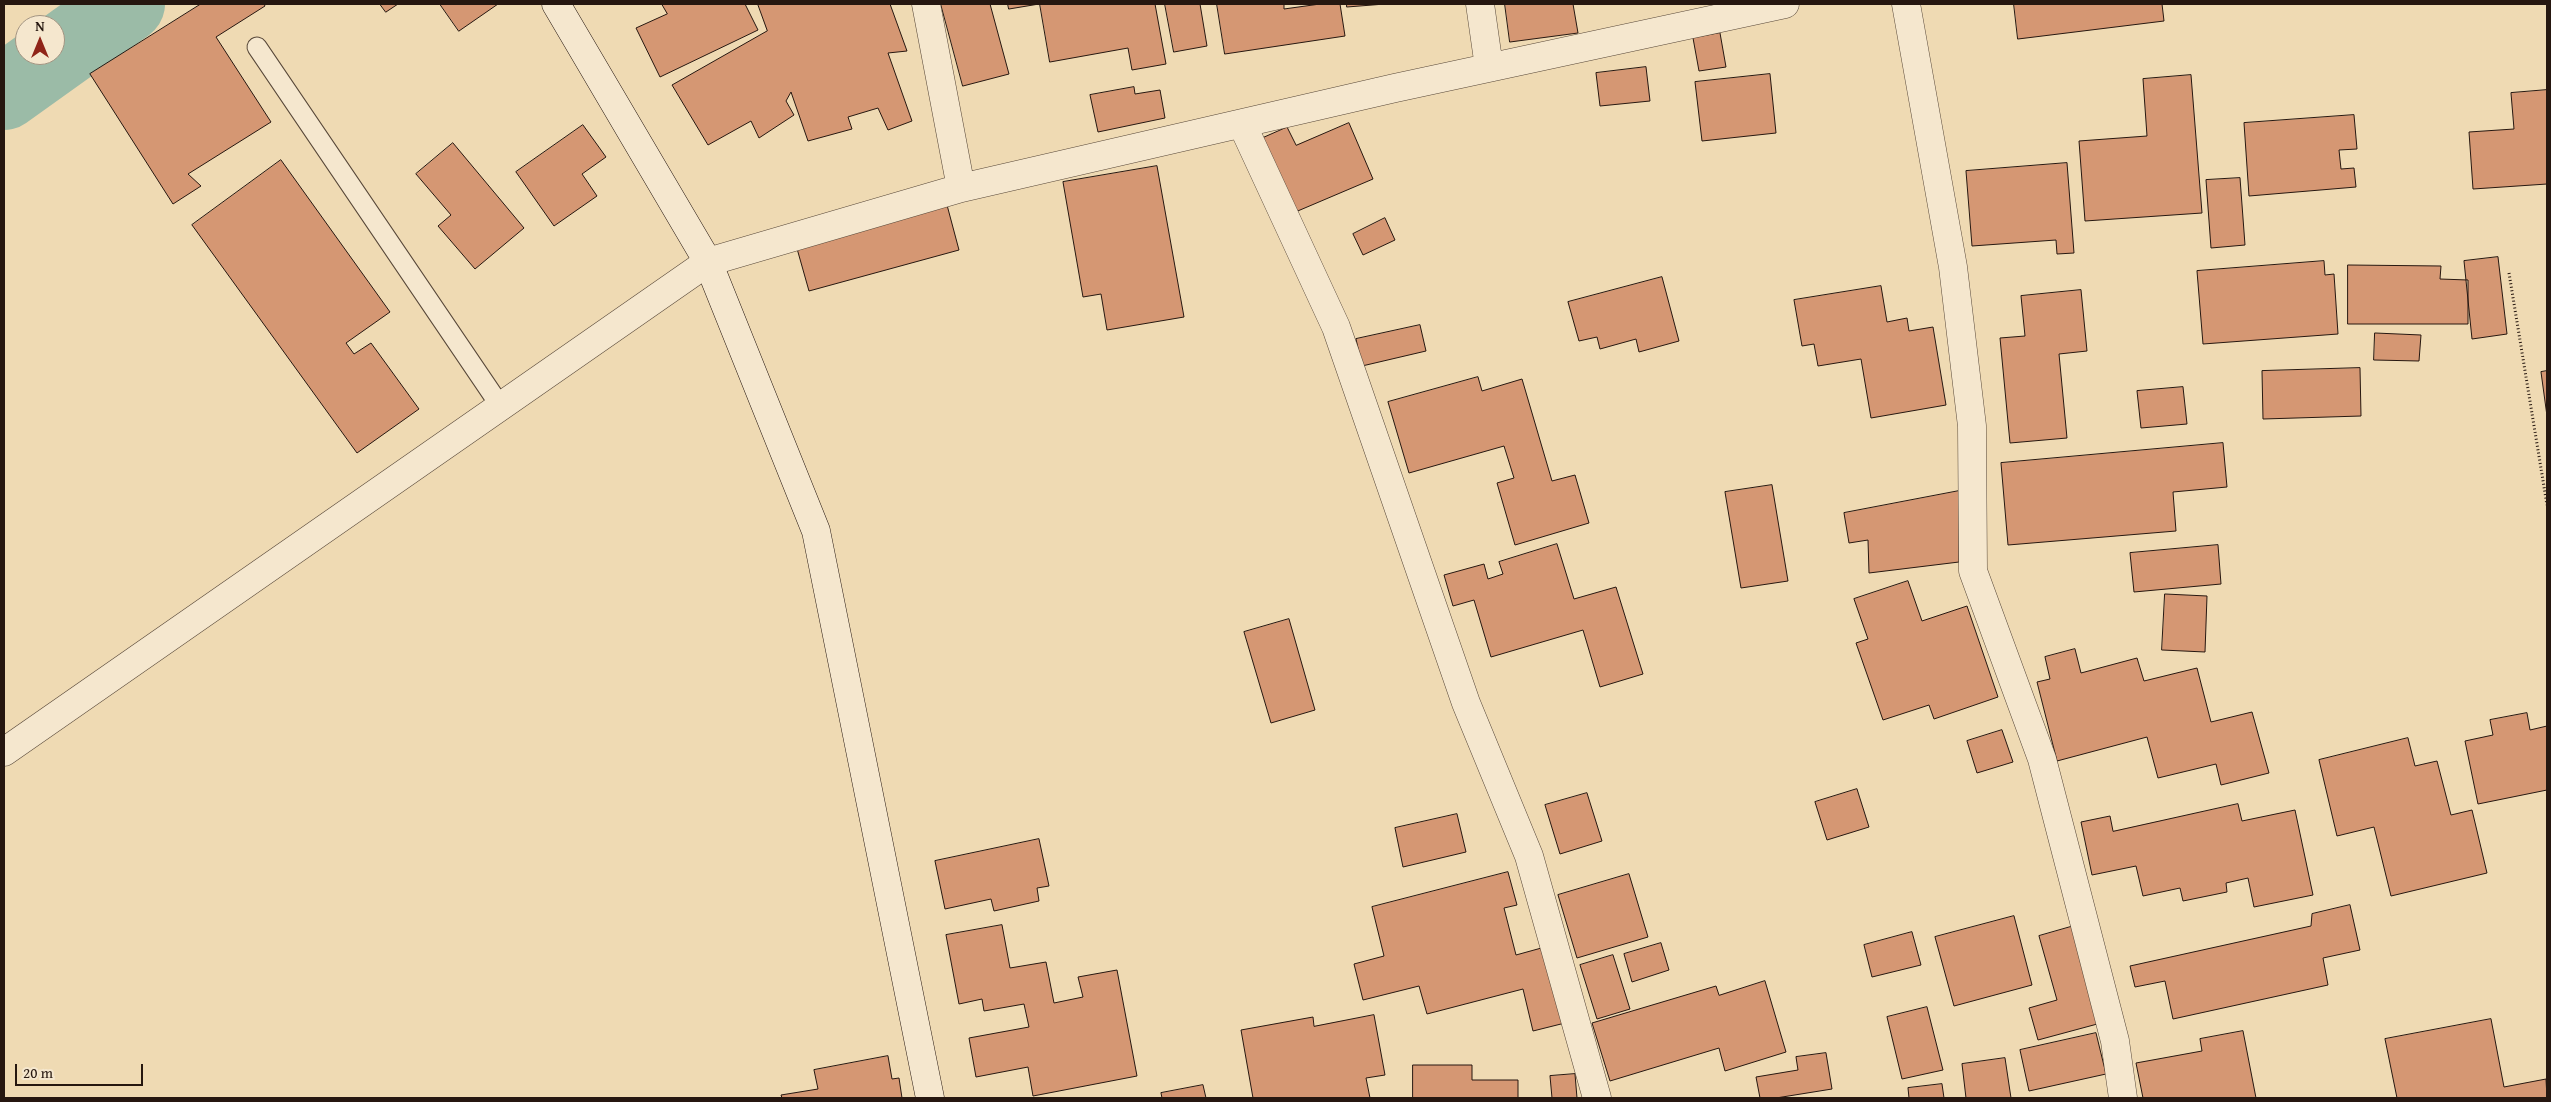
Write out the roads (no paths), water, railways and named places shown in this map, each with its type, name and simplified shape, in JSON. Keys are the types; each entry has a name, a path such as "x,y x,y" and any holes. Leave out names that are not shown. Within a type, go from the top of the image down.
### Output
{"street":[{"path":"556,4 708,262 816,531 930,1098"},
{"path":"926,4 961,188"},
{"path":"1480,4 1489,67"},
{"path":"4,752 708,262 961,188 1489,67 1785,4"},
{"path":"1906,4 1953,267 1972,426 1973,571 2042,759 2115,1041 2123,1098"},
{"path":"1242,124 1336,327 1466,703 1529,856 1597,1098"}],"lane":[{"path":"257,47 501,407"}],"waterway":[{"path":"4,92 127,4"}]}
